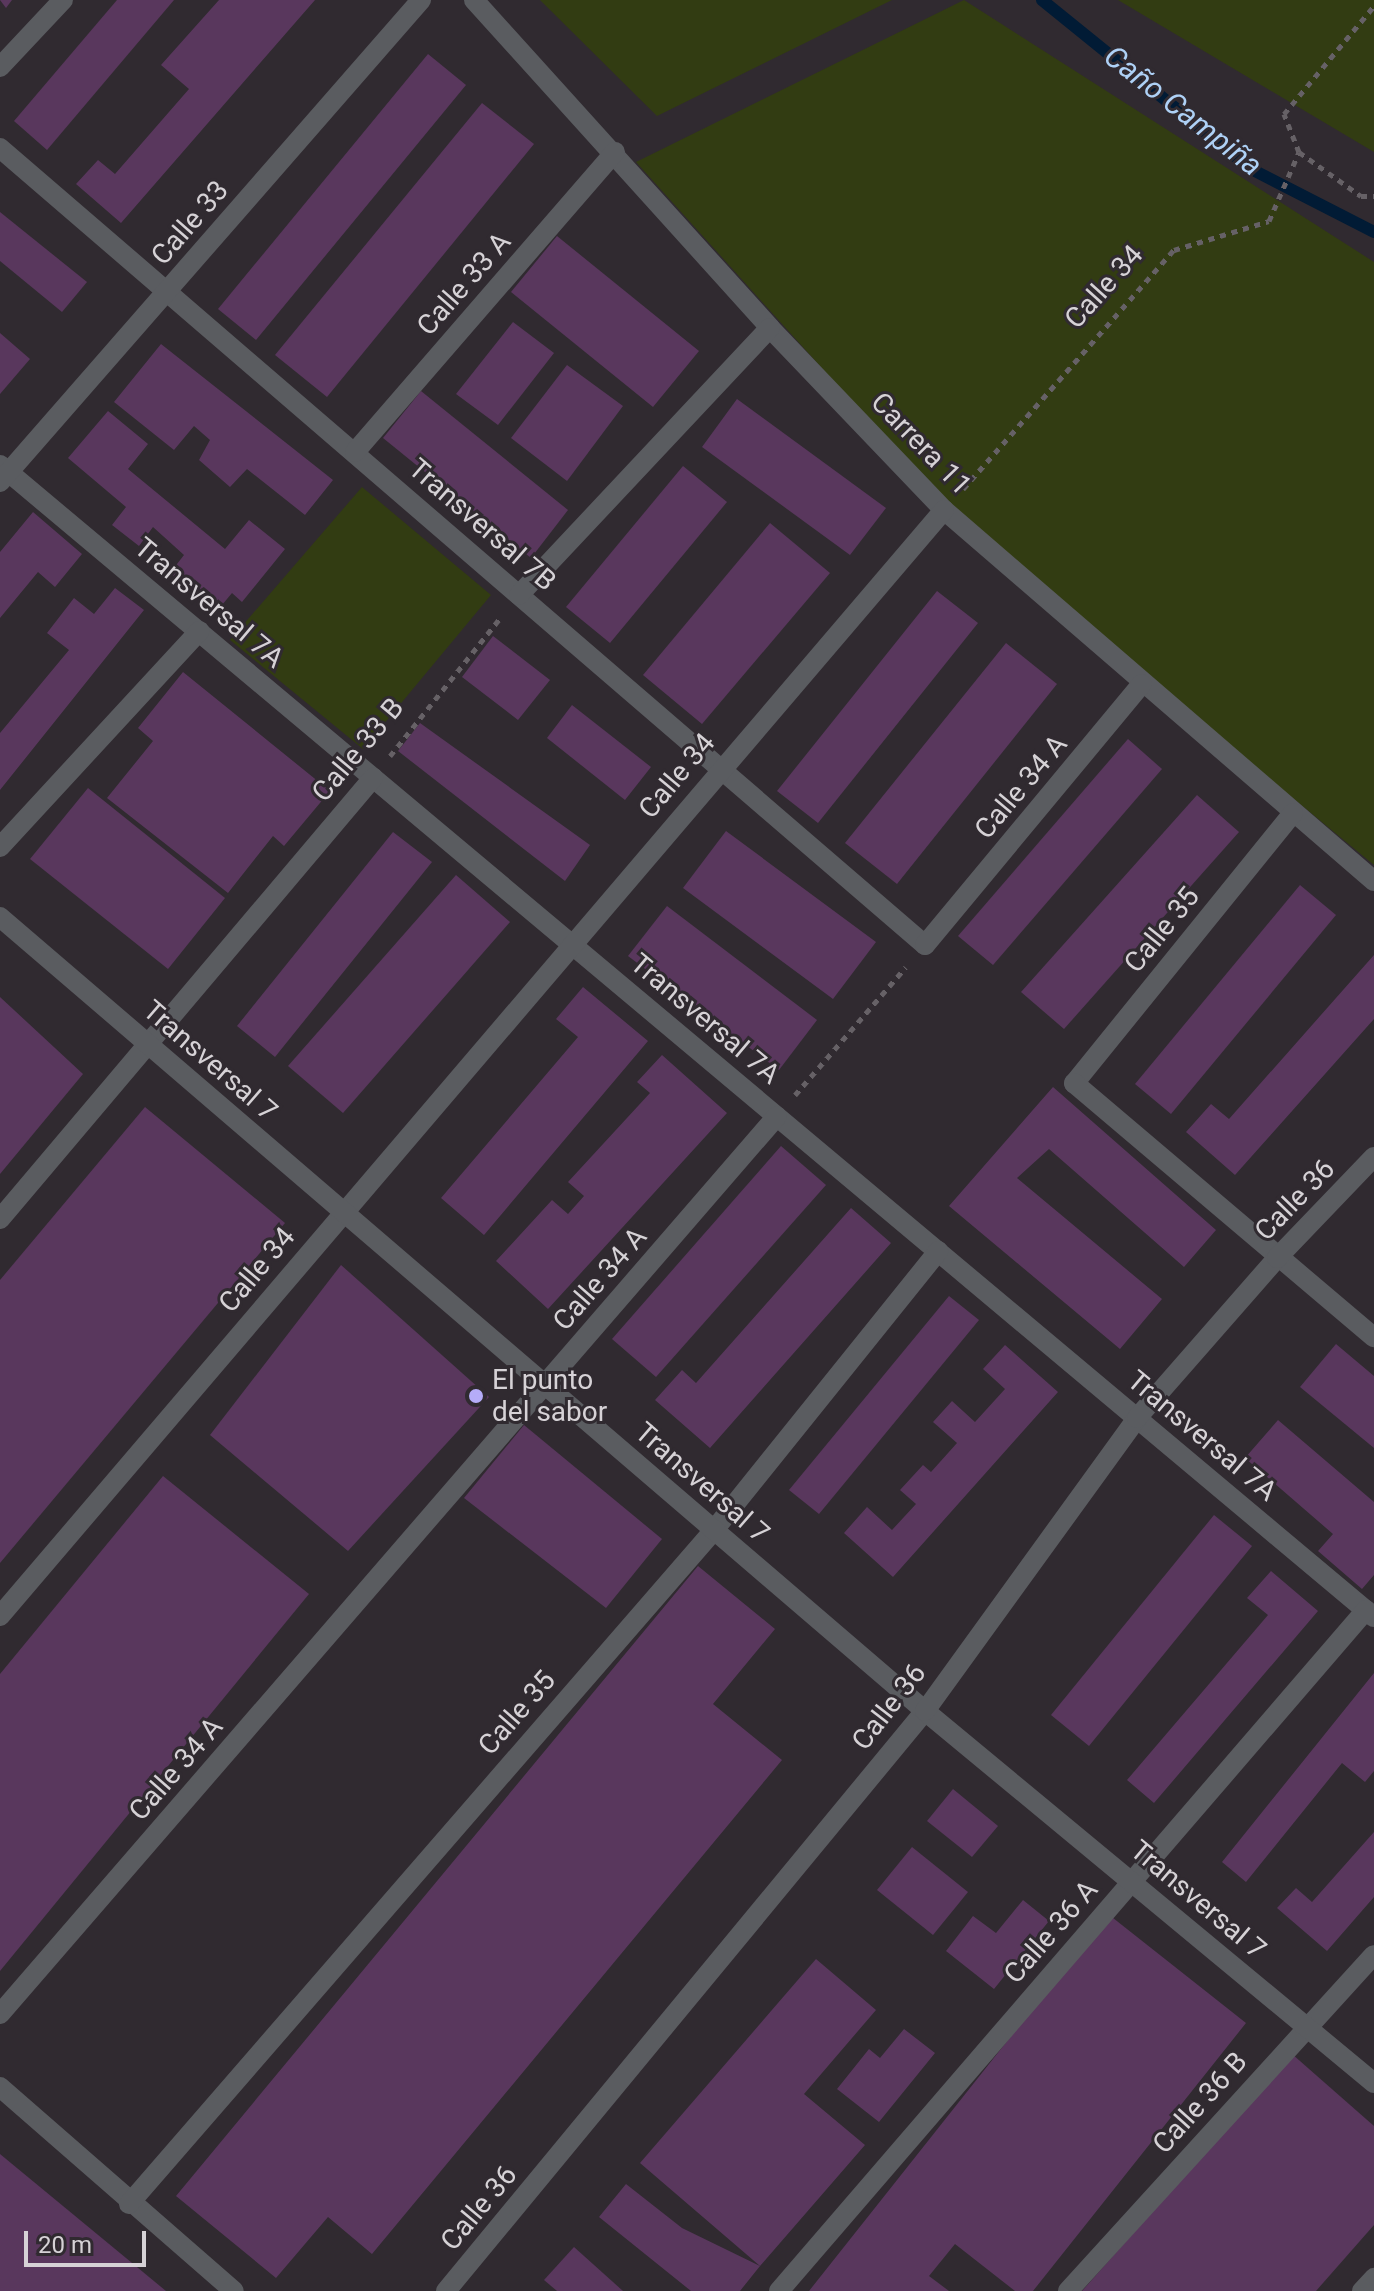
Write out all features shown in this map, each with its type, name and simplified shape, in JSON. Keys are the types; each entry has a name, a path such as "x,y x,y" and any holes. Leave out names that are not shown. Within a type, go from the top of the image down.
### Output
{"street":[{"path":"0,67 63,0"},
{"name":"Calle 33","path":"3,474 168,291 421,0"},
{"name":"Carrera 11","path":"474,0 615,152 770,328 944,510 1374,881"},
{"name":"Transversal 7B","path":"0,148 925,945"},
{"name":"Calle 33 A","path":"355,452 615,152"},
{"path":"519,595 770,328"},
{"name":"Transversal 7A","path":"3,474 199,631 1370,1613"},
{"name":"Calle 34","path":"0,1616 720,768 944,510"},
{"path":"0,847 199,631"},
{"name":"Calle 34 A","path":"925,945 1142,684"},
{"name":"Calle 33 B","path":"0,1219 145,1042 373,778"},
{"name":"Calle 35","path":"1277,1258 1074,1083 1293,813"},
{"name":"Transversal 7","path":"0,917 925,1711 1374,2083"},
{"name":"Calle 34 A","path":"0,2014 777,1116"},
{"name":"Calle 36","path":"446,2291 925,1711 1137,1418 1277,1258 1374,1157"},
{"name":"Calle 35","path":"129,2204 714,1530 938,1251"},
{"path":"1277,1258 1374,1337"},
{"name":"Calle 36 A","path":"779,2291 1132,1880 1370,1613"},
{"name":"Calle 36 B","path":"1068,2291 1374,1955"},
{"path":"0,2087 129,2204 234,2291"},
{"path":"1362,2291 1374,2278"}],"path":[{"path":"1374,6 1284,114 1299,152 1361,196 1374,196"},
{"name":"Calle 34","path":"944,510 1174,250 1269,221 1299,152"},
{"name":"Calle 33 B","path":"373,778 519,595"},
{"path":"777,1116 925,945"}],"green space":[{"path":"540,0 892,0 657,116"},
{"path":"964,0 1374,262 1374,865 968,530 636,162"},
{"path":"1118,0 1374,0 1374,152"},
{"path":"362,487 491,595 363,749 230,640"}],"building":[{"path":"0,0 12,0 6,8"},
{"path":"117,0 174,0 47,150 14,121"},
{"path":"219,0 315,0 121,223 76,184 98,160 115,174 189,89 161,65"},
{"path":"428,54 466,85 256,340 218,309"},
{"path":"482,103 534,144 327,397 275,355"},
{"path":"0,212 87,282 62,312 0,261"},
{"path":"557,236 699,351 653,407 511,292"},
{"path":"513,322 554,353 498,425 456,394"},
{"path":"0,333 30,359 0,394"},
{"path":"161,344 333,480 305,515 247,469 230,487 199,460 210,440 194,426 174,450 114,402"},
{"path":"567,365 623,406 567,481 511,438"},
{"path":"421,391 568,510 531,558 383,438"},
{"path":"737,399 886,508 850,555 702,447"},
{"path":"108,411 148,444 128,469 225,549 249,520 285,549 242,602 232,593 217,611 170,573 184,555 153,527 139,546 112,525 126,507 68,458"},
{"path":"683,466 727,502 610,643 566,607"},
{"path":"33,512 82,554 55,587 38,572 0,618 0,552"},
{"path":"770,523 830,573 702,724 643,675"},
{"path":"115,588 144,610 0,790 0,733 69,650 47,633 74,598 94,614"},
{"path":"937,591 978,623 818,823 777,791"},
{"path":"493,636 550,680 518,720 462,677"},
{"path":"1006,643 1057,684 897,884 845,843"},
{"path":"183,672 330,791 284,846 273,836 228,893 107,798 153,741 138,728"},
{"path":"572,705 651,767 625,800 547,738"},
{"path":"420,723 590,845 565,881 398,751"},
{"path":"1128,739 1162,769 993,965 958,936"},
{"path":"88,788 225,898 168,969 30,859"},
{"path":"1197,795 1239,832 1064,1029 1021,992"},
{"path":"726,831 876,942 833,999 683,888"},
{"path":"393,832 432,862 275,1057 237,1026"},
{"path":"456,875 510,922 343,1113 288,1066"},
{"path":"1300,885 1336,915 1171,1114 1135,1084"},
{"path":"667,906 817,1020 779,1070 628,956"},
{"path":"1374,955 1374,1019 1235,1175 1186,1132 1211,1104 1229,1119"},
{"path":"583,987 648,1041 484,1235 441,1198 578,1037 556,1019"},
{"path":"0,997 83,1074 0,1174"},
{"path":"662,1055 727,1113 548,1309 496,1261 552,1200 568,1214 584,1196 568,1182 650,1093 637,1082"},
{"path":"1053,1087 1216,1230 1184,1267 1049,1149 1017,1178 1162,1299 1120,1349 949,1206"},
{"path":"145,1107 285,1223 0,1563 0,1280"},
{"path":"781,1146 826,1185 656,1377 612,1339"},
{"path":"851,1208 891,1243 710,1448 655,1400 682,1370 696,1383"},
{"path":"341,1265 489,1397 348,1551 210,1435"},
{"path":"949,1296 979,1320 819,1514 789,1490"},
{"path":"1336,1344 1374,1376 1374,1448 1300,1387"},
{"path":"1005,1345 1058,1392 893,1577 844,1533 867,1507 892,1530 916,1504 900,1490 923,1465 931,1472 957,1443 933,1422 952,1401 975,1422 1005,1389 983,1369"},
{"path":"1278,1420 1374,1502 1374,1575 1362,1589 1318,1551 1333,1534 1245,1458"},
{"path":"524,1425 662,1539 606,1608 464,1498"},
{"path":"163,1476 309,1594 0,1971 0,1674"},
{"path":"1214,1515 1252,1546 1089,1746 1051,1715"},
{"path":"698,1566 775,1629 713,1704 782,1760 372,2254 328,2217 276,2278 176,2196"},
{"path":"1271,1571 1318,1611 1154,1803 1127,1780 1268,1615 1247,1598"},
{"path":"1374,1673 1374,1771 1365,1782 1342,1763 1246,1882 1222,1862"},
{"path":"953,1789 998,1826 972,1857 927,1821"},
{"path":"1374,1832 1374,1897 1327,1951 1277,1908 1296,1888 1312,1902"},
{"path":"912,1847 968,1892 933,1935 877,1890"},
{"path":"1023,1900 1049,1921 994,1989 946,1951 973,1916 996,1933"},
{"path":"1108,1914 1246,2023 1033,2291 1015,2291 955,2244 929,2276 949,2291 809,2291"},
{"path":"816,1959 876,2010 804,2094 865,2145 760,2266 640,2163"},
{"path":"904,2029 935,2053 879,2122 837,2089 869,2049 880,2058"},
{"path":"1292,2054 1374,2126 1374,2225 1316,2291 1082,2291"},
{"path":"0,2154 166,2291 0,2291"},
{"path":"626,2184 682,2228 760,2266 740,2291 691,2291 599,2217"},
{"path":"574,2247 623,2291 557,2291 544,2280"}],"waterway":[{"name":"Caño Campiña","path":"1042,0 1251,169 1374,232"}],"place":[{"name":"El punto del sabor","path":"476,1396"}]}
